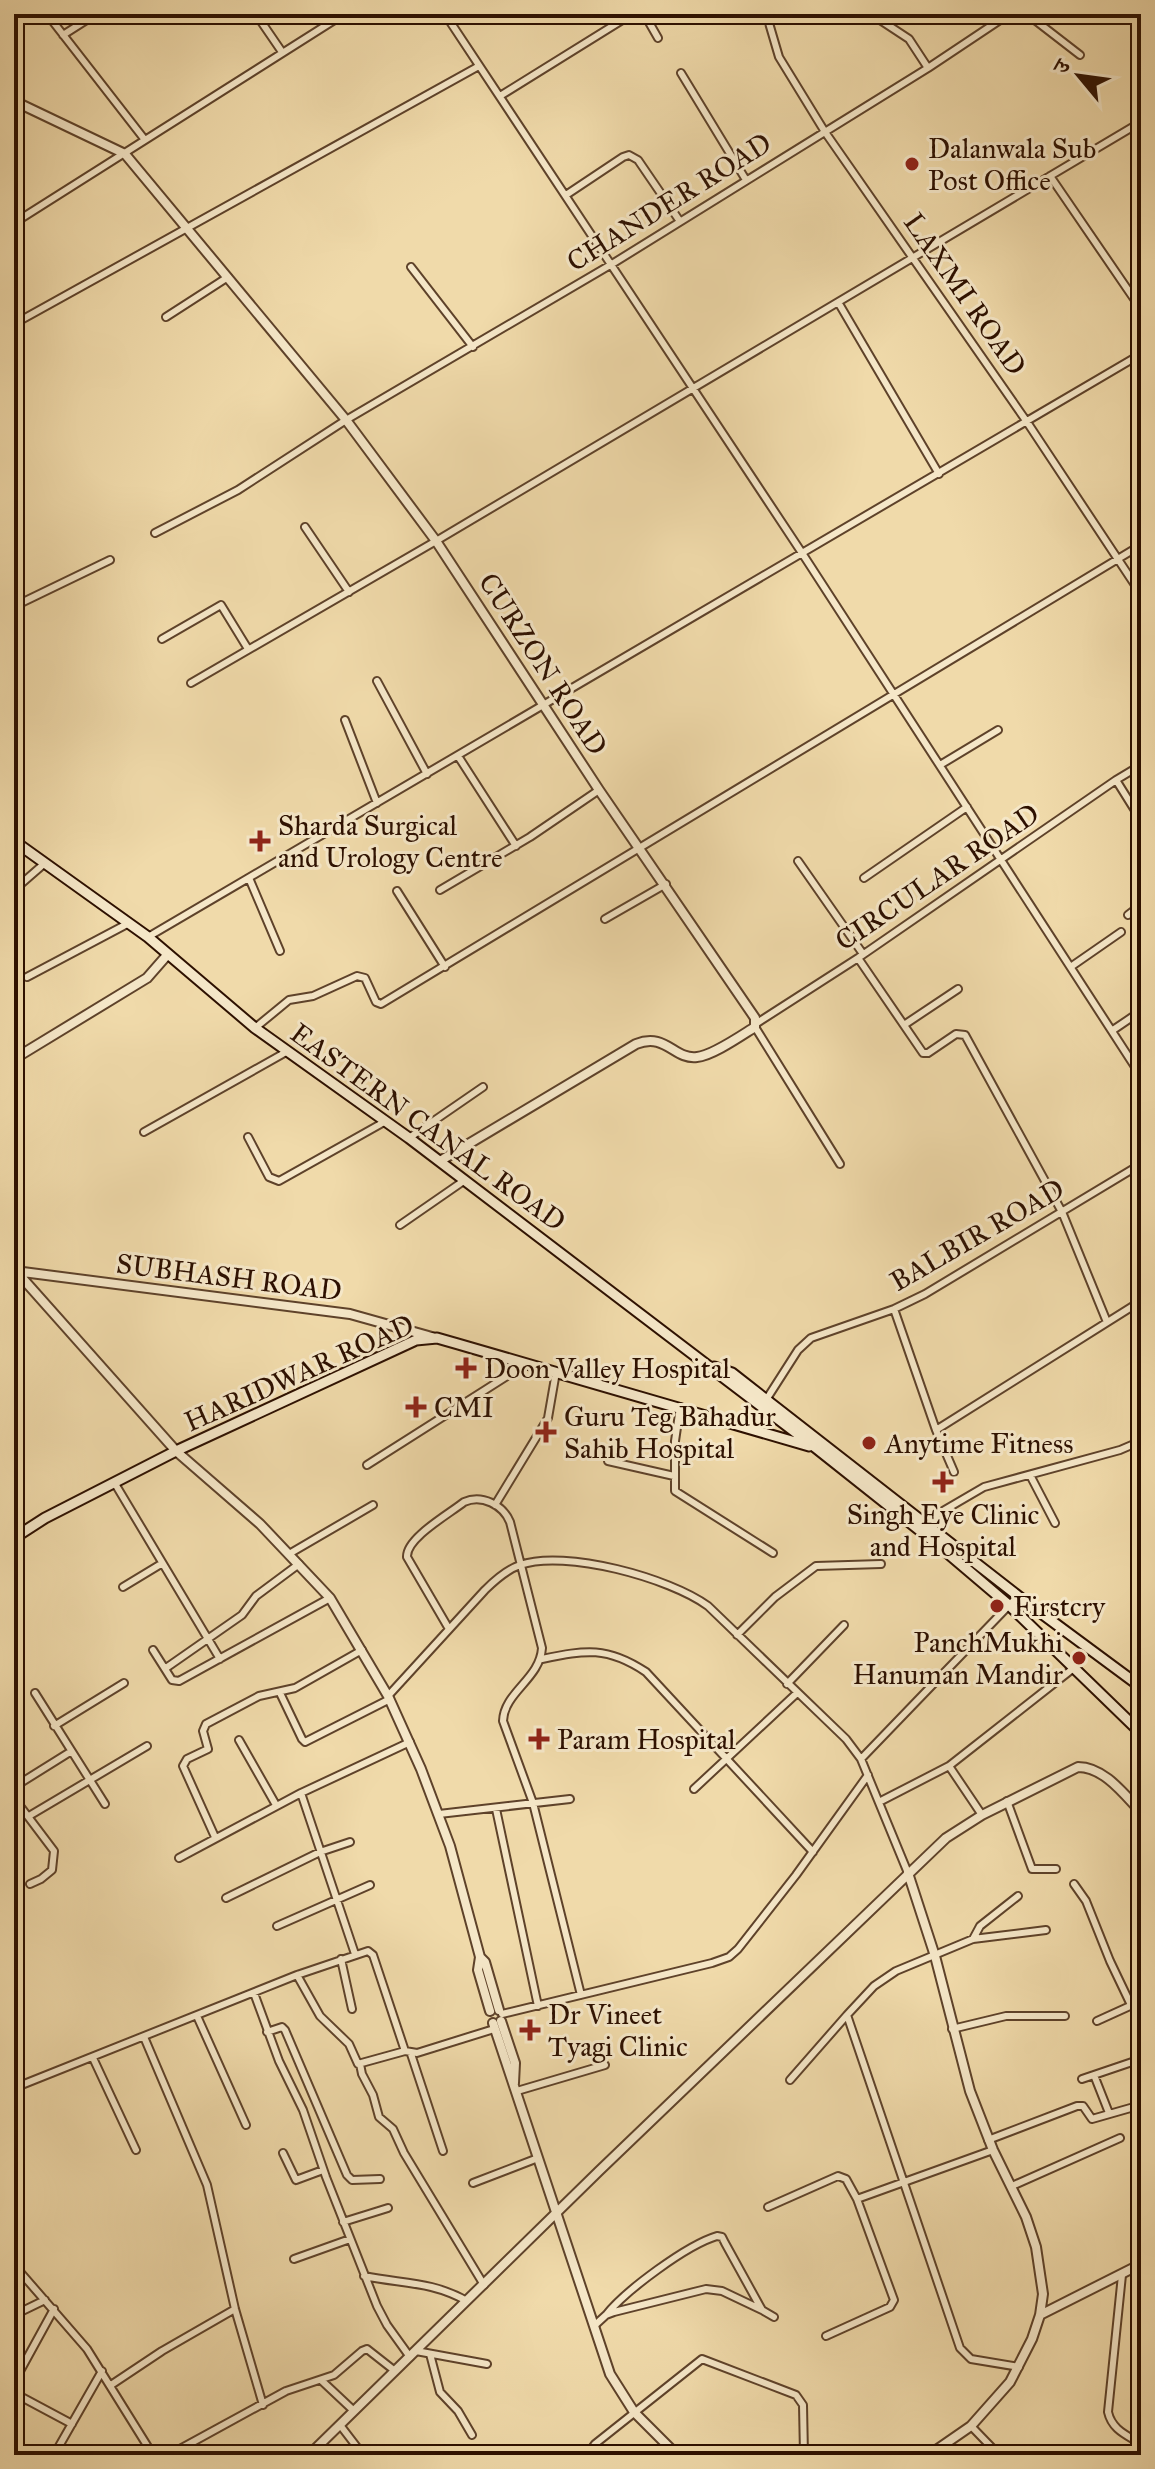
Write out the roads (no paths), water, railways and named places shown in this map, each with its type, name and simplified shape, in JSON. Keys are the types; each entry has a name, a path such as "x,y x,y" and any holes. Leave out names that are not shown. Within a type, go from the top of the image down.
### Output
{"main road":[{"name":"EASTERN CANAL ROAD","path":"14,841 148,937 255,1028 440,1161 711,1366 726,1381 819,1445"},
{"name":"HARIDWAR ROAD","path":"15,1536 176,1451 400,1346 416,1340 437,1338 819,1445 920,1525"},
{"path":"711,1366 732,1373 819,1445"},
{"path":"920,1525 1141,1687"},
{"path":"920,1525 1075,1667 1141,1733"}],"street":[{"path":"47,14 145,140"},
{"path":"63,35 96,14"},
{"path":"256,14 282,52"},
{"path":"14,223 344,14"},
{"path":"445,14 802,553 1141,1076"},
{"path":"500,96 632,14"},
{"path":"641,14 658,38"},
{"path":"871,14 909,39 928,68"},
{"name":"CHANDER ROAD","path":"155,533 238,490 346,420 612,264 928,68 1009,14"},
{"path":"1027,14 1080,55"},
{"name":"LAXMI ROAD","path":"766,16 779,57 825,132 1027,422 1141,594"},
{"path":"14,324 479,66"},
{"path":"681,73 746,180"},
{"name":"CURZON ROAD","path":"14,101 125,154 346,420 436,541 599,790 666,884 756,1025"},
{"path":"191,683 1141,122"},
{"path":"566,195 629,155 638,160 679,220"},
{"path":"1050,176 1141,309"},
{"path":"411,267 473,347"},
{"path":"166,317 228,277"},
{"path":"838,302 939,474"},
{"path":"148,937 1141,354"},
{"path":"305,527 349,592"},
{"path":"255,1028 289,1000 313,996 357,976 365,978 378,1005 1141,545"},
{"path":"14,602 21,603 110,560"},
{"path":"162,639 221,605 248,649"},
{"path":"377,681 427,774"},
{"path":"345,720 377,803"},
{"path":"940,765 998,730"},
{"path":"458,756 516,846"},
{"name":"CIRCULAR ROAD","path":"756,1025 1141,765"},
{"path":"1116,780 1141,820"},
{"path":"440,890 516,846 599,790"},
{"path":"864,878 967,807"},
{"path":"798,861 925,1054 956,1034 965,1035 1062,1212 1107,1322"},
{"path":"14,890 45,863"},
{"path":"249,878 280,951"},
{"path":"605,919 666,884"},
{"path":"397,891 445,967"},
{"path":"1128,915 1141,905"},
{"path":"27,977 129,923"},
{"path":"1072,966 1121,932"},
{"path":"14,1059 147,978 168,954"},
{"path":"904,1025 958,989"},
{"path":"1113,1030 1141,1011"},
{"path":"440,1161 636,1044 654,1040 690,1057 701,1057 756,1025 840,1164"},
{"path":"144,1132 288,1051"},
{"path":"409,1138 483,1087"},
{"path":"248,1137 269,1177 279,1181 386,1121"},
{"name":"BALBIR ROAD","path":"766,1400 798,1350 811,1338 894,1309 951,1281 1141,1164"},
{"path":"400,1225 465,1180"},
{"path":"15,1271 176,1451 249,1514 330,1598 389,1697 439,1814 480,1957 478,1970 497,2018 505,2066 516,2088 610,2374 634,2412 677,2455"},
{"name":"SUBHASH ROAD","path":"15,1271 350,1314 437,1338"},
{"path":"936,1430 1141,1301"},
{"path":"894,1309 954,1472"},
{"path":"367,1465 526,1364"},
{"path":"495,1505 548,1418 556,1372"},
{"path":"680,1407 675,1441 675,1491 773,1553"},
{"path":"920,1525 984,1487 1120,1450 1141,1441"},
{"path":"608,1461 674,1476"},
{"path":"1030,1475 1055,1523"},
{"path":"114,1482 220,1659"},
{"path":"449,1629 406,1551 412,1542 464,1502 476,1499 495,1505 507,1516 542,1648 542,1659 533,1674 504,1711 506,1730 533,1803 581,1995"},
{"path":"289,1554 373,1505"},
{"path":"280,1693 305,1742 389,1697 500,1576 521,1564 568,1561 654,1579 696,1597 846,1739 861,1759 908,1873 935,1956 970,2091 988,2140 1012,2186 1036,2247 1043,2294 1040,2315 1019,2367 1000,2397 971,2426 929,2455"},
{"path":"123,1587 161,1564"},
{"path":"166,1668 242,1615 256,1596 299,1564"},
{"path":"737,1635 775,1597 816,1566 881,1564"},
{"path":"861,1759 1018,1596"},
{"path":"153,1650 176,1682 330,1598"},
{"path":"787,1684 844,1625"},
{"path":"215,1837 183,1764 208,1749 203,1731 209,1721 259,1696 295,1688 362,1650"},
{"path":"542,1659 582,1651 601,1651 633,1664 658,1683 813,1852"},
{"path":"879,1802 949,1766 1075,1667"},
{"path":"54,1726 124,1683"},
{"path":"35,1693 105,1804"},
{"path":"694,1789 797,1693"},
{"path":"239,1740 276,1805"},
{"path":"179,1858 276,1805 410,1742"},
{"path":"29,1816 147,1746"},
{"path":"14,1787 70,1752"},
{"path":"949,1766 982,1815"},
{"path":"309,2455 939,1844 982,1815 1067,1770 1087,1767 1113,1783 1141,1812"},
{"path":"360,2064 408,2052 538,2006 729,1957 813,1852 868,1775"},
{"path":"301,1793 355,1954"},
{"path":"14,1798 49,1841 55,1859 52,1870 30,1884"},
{"path":"439,1814 570,1799"},
{"path":"1007,1801 1032,1869 1056,1869"},
{"path":"496,1809 538,2006"},
{"path":"226,1898 320,1852 350,1842"},
{"path":"1074,1884 1086,1901 1131,2005"},
{"path":"277,1926 370,1885"},
{"path":"973,1939 980,1926 1018,1896"},
{"path":"790,2080 885,1977 973,1939 1046,1930"},
{"path":"14,2088 297,1975 368,1951 373,1955 443,2151"},
{"path":"341,1959 352,2009"},
{"path":"297,1975 320,2016 349,2044 373,2095 379,2117 395,2132 404,2153 484,2285"},
{"path":"254,1993 267,2032 303,2110 364,2276 387,2325 413,2354 487,2364"},
{"path":"1097,2021 1141,2001"},
{"path":"847,2015 963,2353 971,2359 1019,2367"},
{"path":"197,2016 246,2125"},
{"path":"952,2029 1006,2016 1065,2016"},
{"path":"267,2032 282,2027 285,2030 347,2175 352,2180 380,2179"},
{"path":"144,2037 207,2185 235,2309 263,2405"},
{"path":"93,2058 136,2150"},
{"path":"1082,2079 1141,2059"},
{"path":"516,2088 605,2065"},
{"path":"1094,2075 1109,2113"},
{"path":"988,2140 1080,2106 1092,2119 1141,2105"},
{"path":"1012,2186 1120,2138"},
{"path":"857,2199 993,2150"},
{"path":"283,2153 296,2180 323,2170"},
{"path":"473,2183 538,2158"},
{"path":"768,2207 838,2176 846,2179 857,2199 894,2300 890,2307 826,2336"},
{"path":"343,2222 388,2208"},
{"path":"594,2326 619,2300 658,2271 717,2236 722,2237 762,2310"},
{"path":"294,2259 350,2239"},
{"path":"1040,2315 1141,2264"},
{"path":"14,2265 54,2309 102,2371 153,2455"},
{"path":"1122,2275 1108,2412 1110,2423 1116,2429 1141,2444"},
{"path":"364,2276 431,2285 467,2301"},
{"path":"606,2315 706,2289 722,2291 774,2317"},
{"path":"14,2315 45,2300"},
{"path":"14,2382 54,2309"},
{"path":"111,2385 235,2309"},
{"path":"169,2455 286,2391 334,2375 367,2349 395,2371"},
{"path":"430,2354 440,2392 458,2411 472,2435"},
{"path":"587,2455 595,2444 634,2412 698,2361 707,2359 796,2395 803,2405 804,2455"},
{"path":"54,2455 102,2371"},
{"path":"321,2380 354,2411"},
{"path":"14,2393 72,2424"},
{"path":"340,2425 363,2455"},
{"path":"971,2426 999,2455"},
{"path":"144,2455 149,2447"}],"place":[{"name":"Dalanwala Sub Post Office","path":"912,164"},
{"name":"Sharda Surgical and Urology Centre","path":"260,841"},
{"name":"Doon Valley Hospital","path":"466,1368"},
{"name":"CMI","path":"416,1407"},
{"name":"Guru Teg Bahadur Sahib Hospital","path":"546,1432"},
{"name":"Anytime Fitness","path":"869,1443"},
{"name":"Singh Eye Clinic and Hospital","path":"943,1482"},
{"name":"Firstcry","path":"997,1606"},
{"name":"PanchMukhi Hanuman Mandir","path":"1079,1658"},
{"name":"Param Hospital","path":"539,1739"},
{"name":"Dr Vineet Tyagi Clinic","path":"530,2030"}]}
